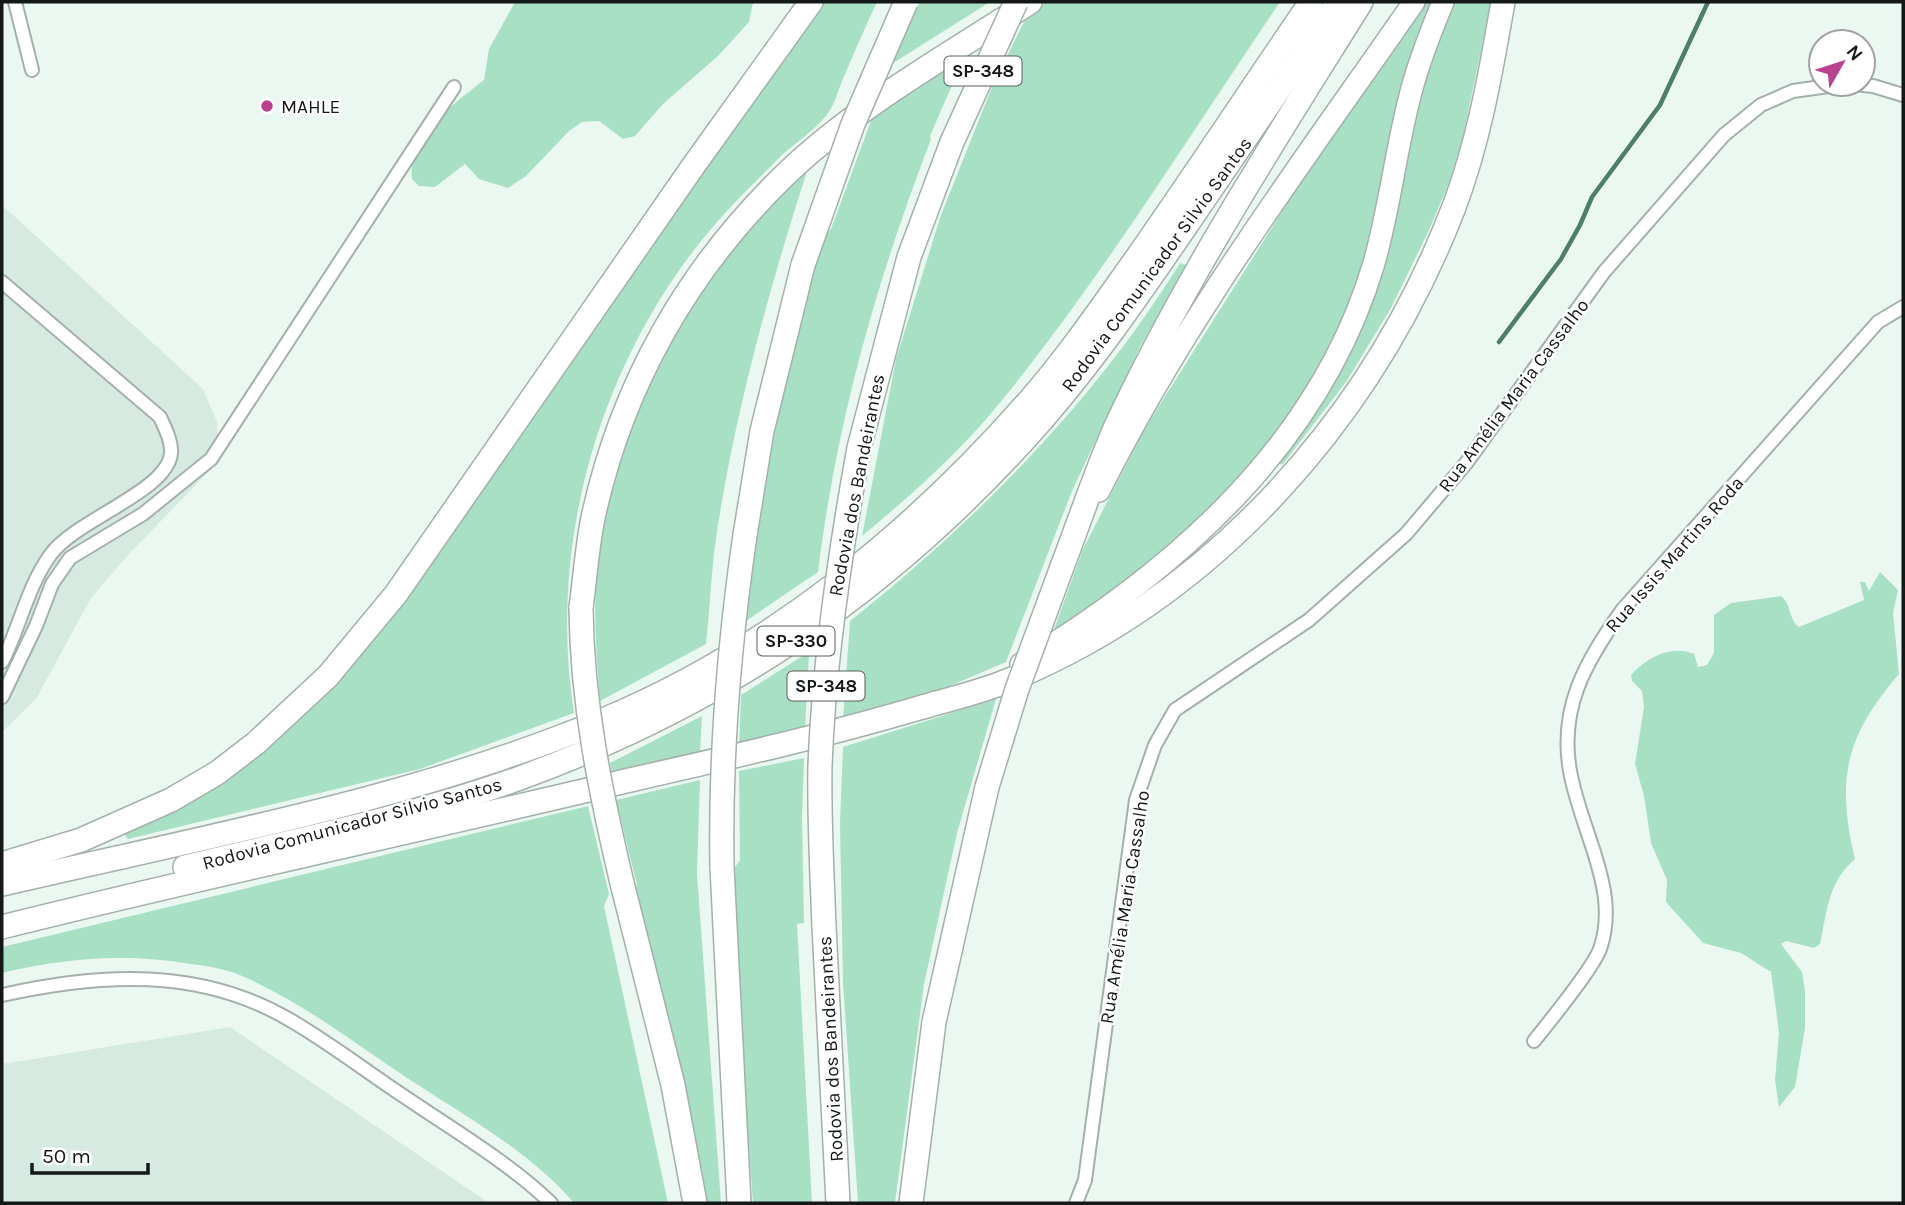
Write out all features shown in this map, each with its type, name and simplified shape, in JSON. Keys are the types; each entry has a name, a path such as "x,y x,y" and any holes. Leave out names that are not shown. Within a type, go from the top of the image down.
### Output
{"highway":[{"path":"2,864 81,840 171,800 217,773 256,743 328,676 396,594 694,165 811,2"},
{"path":"739,1203 722,867 724,730 733,618 762,431 803,265 853,124 906,2"},
{"name":"Rodovia dos Bandeirantes","path":"838,1203 824,926 820,765 834,601 859,447 909,257 952,142 1016,2"},
{"path":"695,1203 673,1085 605,814 586,702 582,674 581,608 592,520 622,416 644,364 699,273 761,200 806,157 843,127 1030,2"},
{"name":"Rodovia Comunicador Silvio Santos","path":"2,884 349,802 509,756 647,699 749,645 790,618 847,576 930,505 1031,399 1160,225 1311,2"},
{"name":"Rodovia Comunicador Silvio Santos","path":"2,911 461,798 587,752 639,728 751,669 806,634 909,552 1001,464 1060,398 1139,295 1338,2"},
{"path":"911,1203 934,1022 987,787 1017,689 1086,498 1151,355 1214,239 1360,2"},
{"path":"1063,565 1135,420 1170,361 1231,264 1413,2"},
{"path":"926,706 1014,668 1109,608 1178,553 1226,508 1297,422 1345,337 1363,298 1388,210 1411,93 1443,2"},
{"path":"2,927 803,741 1010,679 1051,660 1126,617 1202,563 1289,481 1341,416 1415,292 1454,208 1471,155 1503,2"}],"street":[{"path":"15,2 32,70"},
{"path":"781,47 786,24 797,2"},
{"path":"2,697 27,647 52,584 70,558 143,514 211,459 454,87"},
{"path":"1877,87 1903,95"},
{"name":"Rua Amélia Maria Cassalho","path":"1076,1203 1085,1180 1136,800 1155,745 1175,710 1309,620 1406,534 1467,463 1604,272 1724,135 1761,104 1793,91 1807,89"},
{"path":"2,282 160,418 170,441 171,454 166,469 153,484 68,534 51,554 35,579 2,662"},
{"name":"Rua Issis Martins Roda","path":"1534,1041 1601,949 1606,919 1606,890 1570,775 1568,734 1573,695 1592,653 1623,609 1878,322 1903,307"},
{"path":"2,995 67,982 134,978 204,985 232,993 291,1020 506,1166 551,1203"}],"shaded area":[{"path":"2,205 203,389 217,422 217,463 127,556 91,598 36,699 2,732"},
{"path":"230,1027 489,1203 2,1203 2,1064"}],"green space":[{"path":"515,2 753,2 749,22 718,56 663,104 635,136 623,139 599,121 582,122 569,131 526,176 508,188 479,179 465,164 435,187 419,186 412,179 412,164 417,149 435,123 459,99 484,80 489,49"},
{"path":"817,2 877,2 833,105 818,125 781,156 701,241 665,292 634,347 608,404 589,464 575,525 568,588 568,650 574,713 420,769 128,839 124,834 164,814 289,726"},
{"path":"920,2 990,2 890,65"},
{"path":"1046,2 1280,2 1146,204 1040,352 954,454 862,536 896,359 941,215 994,82 1028,14"},
{"path":"1427,2 1437,2 1409,79 1403,81 1380,189 1383,191 1371,247 1331,354 1270,446 1181,542 1051,638 1083,549 1145,428 1297,188"},
{"path":"1450,2 1491,2 1463,136 1450,180 1391,308 1346,382 1282,465 1276,461 1331,379"},
{"path":"966,53 930,136 876,299 836,460 818,572 746,621 758,523 775,426 825,235 831,229 872,118"},
{"path":"808,168 743,397 716,538 706,644 600,701 595,624 597,566 609,492 625,440 646,389 671,340 701,293 733,249 769,207"},
{"path":"1180,263 1186,265 1140,347 1072,491 1006,662 931,694 843,719 850,621 943,542 1031,456 1110,363 1147,314"},
{"path":"1880,572 1898,590 1893,613 1899,674 1867,718 1856,739 1846,782 1849,831 1855,859 1834,887 1820,944 1814,948 1786,941 1781,944 1802,972 1805,1028 1795,1087 1779,1107 1775,1080 1779,1033 1771,972 1741,953 1703,943 1666,902 1667,880 1651,843 1644,796 1635,764 1644,707 1642,691 1632,681 1631,675 1651,658 1668,652 1685,651 1694,654 1698,667 1707,665 1714,653 1714,615 1731,603 1781,596 1799,627 1864,600 1860,582 1865,582 1869,591"},
{"path":"809,652 805,730 739,746 741,695"},
{"path":"996,699 957,833 924,984 895,1203 858,1203 843,983 840,823 843,747"},
{"path":"702,716 700,754 612,774 610,763"},
{"path":"804,758 804,923 797,924 812,1203 753,1203 735,955 735,867 740,860 739,771"},
{"path":"700,780 697,874 721,1203 705,1203 633,887 637,885 616,800"},
{"path":"588,806 609,894 604,906 668,1203 574,1203 540,1169 480,1125 310,1012 236,974 167,961 119,958 49,964 2,973 2,947"}],"waterway":[{"path":"1499,342 1561,259 1592,197 1660,105 1708,2"}],"place":[{"name":"MAHLE","path":"267,106"}]}
